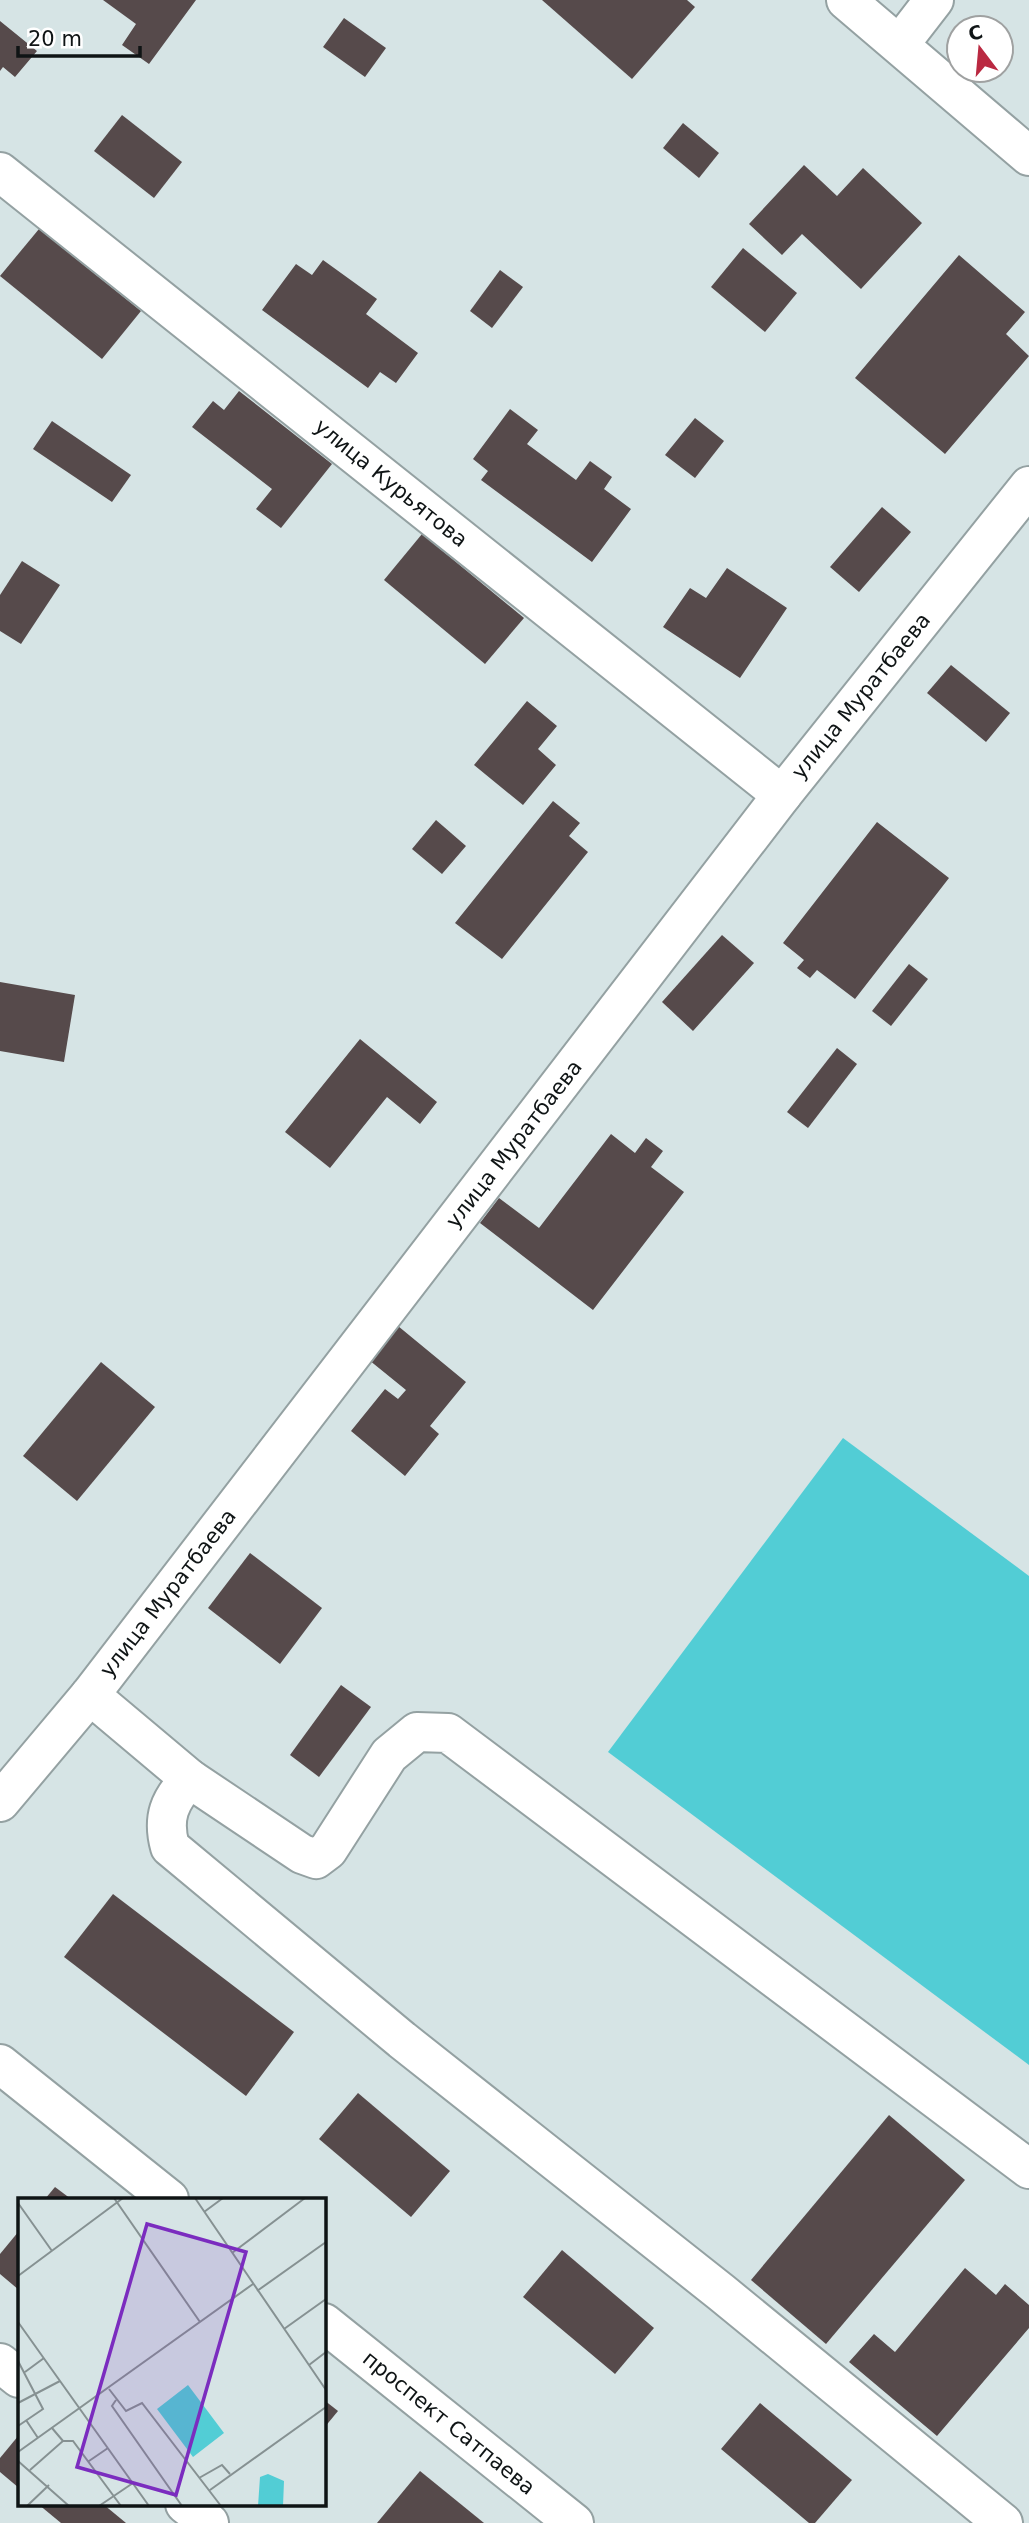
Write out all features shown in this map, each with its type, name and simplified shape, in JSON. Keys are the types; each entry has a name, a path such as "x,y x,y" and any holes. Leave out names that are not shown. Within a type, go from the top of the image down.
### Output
{"street":[{"path":"846,0 901,44 1029,156"},
{"path":"901,44 934,0"},
{"name":"улица Курьятова","path":"0,172 782,795"},
{"name":"улица Муратбаева","path":"0,1802 90,1695 782,795 1029,486"},
{"path":"90,1695 190,1779 302,1854 316,1859 328,1850 389,1755 416,1732 448,1733 1029,2169"},
{"path":"190,1779 167,1809 165,1827 170,1847 402,2040 722,2293 1003,2523"},
{"path":"0,2064 168,2198"},
{"name":"проспект Сатпаева","path":"326,2325 573,2523"},
{"path":"0,2363 18,2377"},
{"path":"187,2506 209,2523"}],"shaded area":[{"path":"843,1438 1029,1576 1029,2065 608,1752"}],"building":[{"path":"103,0 196,0 149,64 122,45 136,24"},
{"path":"542,0 687,0 695,7 632,79"},
{"path":"344,18 386,48 365,77 323,47"},
{"path":"0,21 37,51 15,77 3,67 0,71"},
{"path":"122,115 182,162 154,198 94,151"},
{"path":"683,123 719,153 699,178 663,148"},
{"path":"804,165 837,196 863,168 922,223 861,289 802,234 782,255 749,224"},
{"path":"39,229 141,311 102,359 0,276"},
{"path":"743,248 797,293 765,332 711,287"},
{"path":"959,255 1025,312 1006,334 1029,356 945,454 855,378"},
{"path":"323,260 377,299 366,314 418,353 396,383 380,372 368,388 262,310 296,264 312,275"},
{"path":"500,270 523,287 492,328 470,311"},
{"path":"239,391 332,464 281,528 256,509 272,489 192,427 213,401 224,410"},
{"path":"510,409 538,430 527,444 576,480 590,461 612,477 604,489 631,509 592,562 481,480 488,471 473,459"},
{"path":"695,418 724,441 695,478 665,455"},
{"path":"52,421 131,475 112,502 33,449"},
{"path":"882,507 911,532 859,592 830,567"},
{"path":"422,534 524,618 485,664 384,580"},
{"path":"22,561 60,585 21,644 0,631 0,595"},
{"path":"727,568 787,608 740,678 663,627 690,588 706,598"},
{"path":"951,665 1010,713 986,742 927,693"},
{"path":"527,701 557,726 538,749 556,765 523,805 474,765"},
{"path":"553,801 580,823 569,836 588,852 502,959 455,923"},
{"path":"436,820 466,846 442,874 412,849"},
{"path":"877,822 949,878 855,999 817,970 810,978 797,968 804,960 783,943"},
{"path":"722,935 754,963 693,1031 662,1002"},
{"path":"909,964 928,979 891,1026 872,1011"},
{"path":"0,982 75,995 64,1062 0,1051"},
{"path":"360,1039 437,1102 420,1124 387,1097 330,1168 285,1132"},
{"path":"837,1048 857,1064 808,1128 787,1112"},
{"path":"611,1134 635,1153 646,1138 663,1151 651,1167 684,1192 593,1310 480,1223 499,1198 539,1228"},
{"path":"398,1326 466,1382 430,1426 439,1434 405,1476 351,1431 385,1389 398,1399 406,1390 369,1360"},
{"path":"101,1362 155,1407 77,1501 23,1456"},
{"path":"250,1553 322,1608 280,1664 208,1608"},
{"path":"341,1685 371,1707 319,1777 290,1755"},
{"path":"113,1894 294,2032 246,2096 64,1957"},
{"path":"358,2093 450,2171 411,2217 319,2139"},
{"path":"889,2115 965,2180 826,2344 751,2280"},
{"path":"55,2187 70,2198 46,2198"},
{"path":"18,2232 18,2289 0,2274 0,2254"},
{"path":"562,2250 654,2328 615,2374 523,2297"},
{"path":"965,2268 996,2295 1005,2284 1029,2305 1029,2328 937,2436 849,2362 874,2334 895,2352"},
{"path":"326,2402 338,2411 326,2426"},
{"path":"760,2403 852,2480 815,2523 809,2523 721,2449"},
{"path":"18,2436 18,2487 0,2472 0,2458"},
{"path":"420,2471 484,2523 377,2523"},
{"path":"40,2506 105,2506 126,2523 61,2523"}]}
